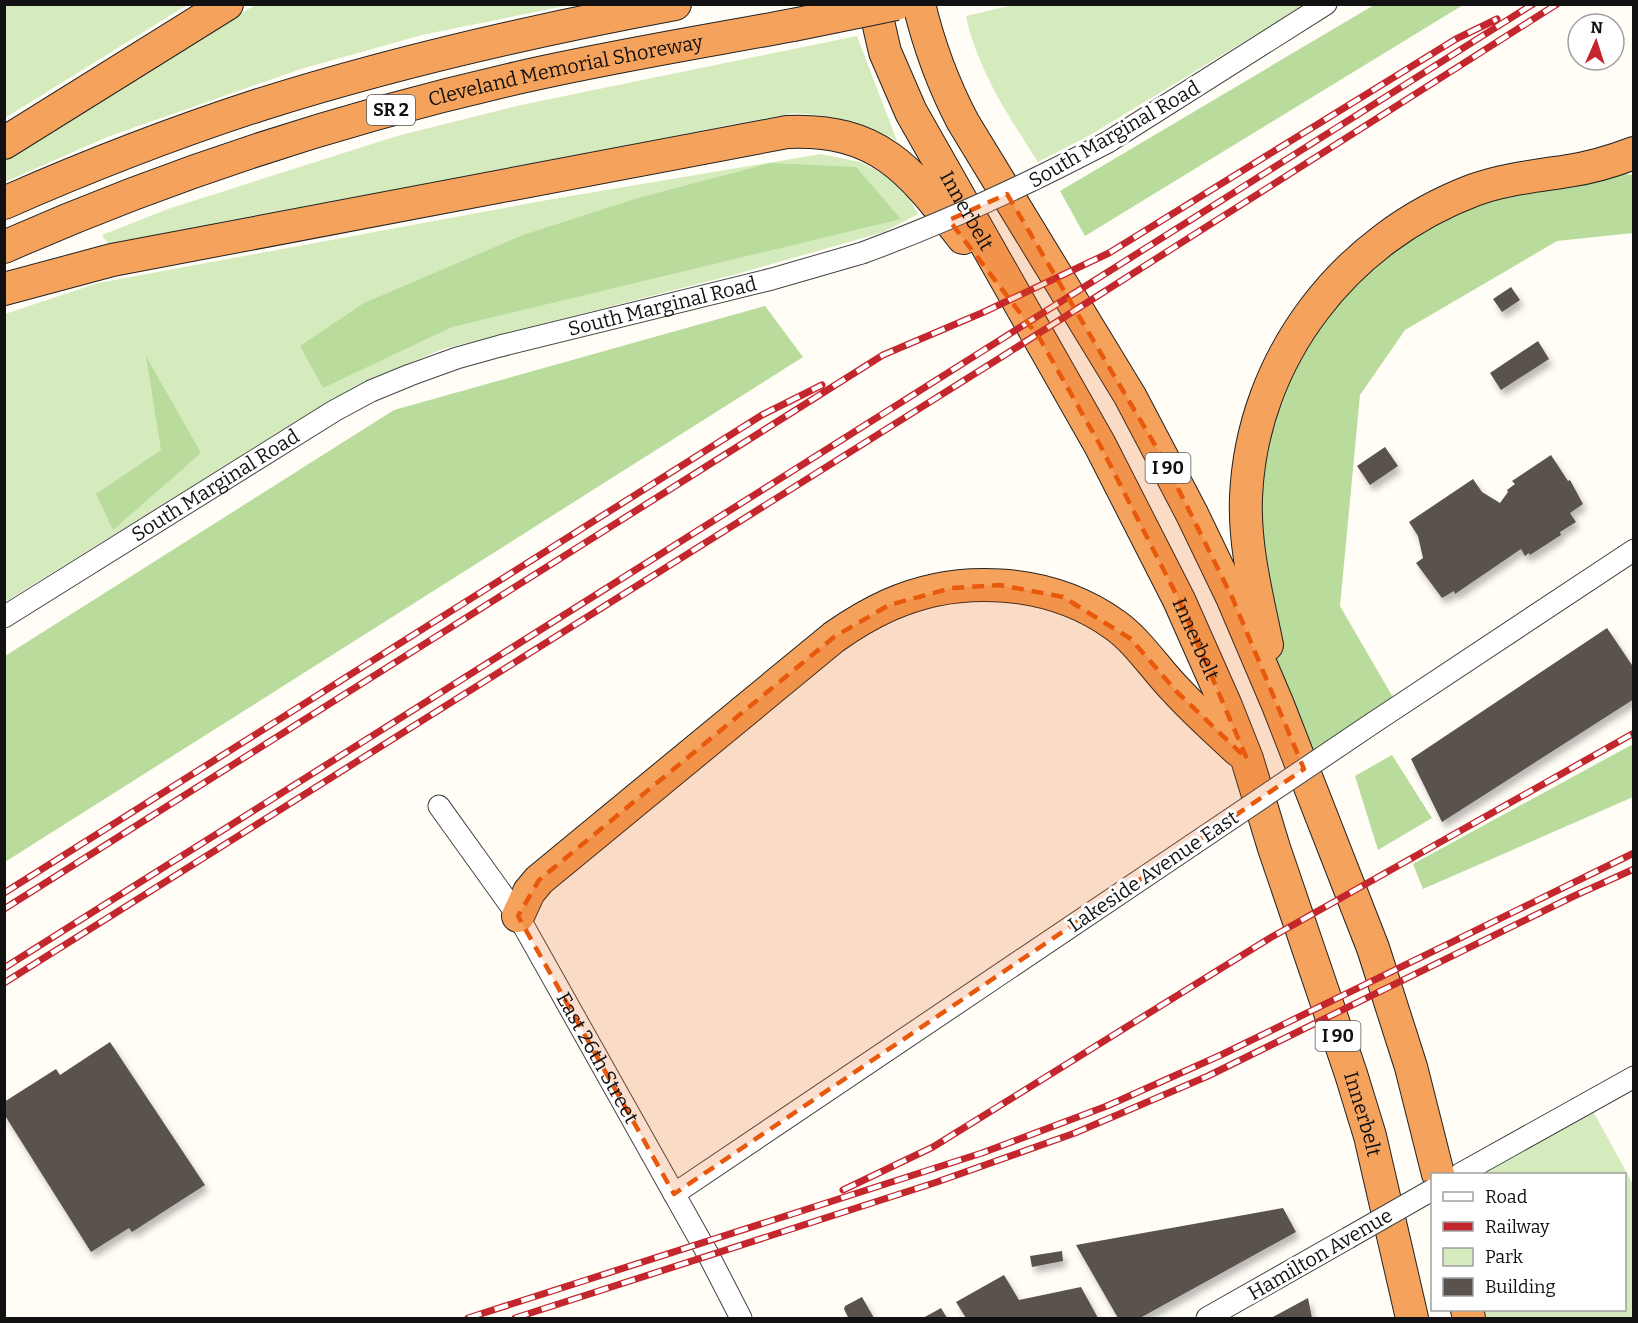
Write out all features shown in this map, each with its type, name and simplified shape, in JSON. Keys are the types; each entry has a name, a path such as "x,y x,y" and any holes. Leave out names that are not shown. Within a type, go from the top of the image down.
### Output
{"highway":[{"path":"4,143 227,4"},
{"path":"4,203 134,150 260,105 344,80 485,44 675,4"},
{"name":"Innerbelt","path":"874,4 885,52 910,112 1100,445 1153,548 1203,654 1247,759 1274,849 1341,1042 1366,1126 1412,1318"},
{"name":"Cleveland Memorial Shoreway","path":"4,247 81,215 222,162 367,116 518,78 896,4"},
{"name":"I 90","path":"919,4 931,51 947,91 963,122 1130,396 1213,558 1278,705 1372,948 1412,1067 1438,1173"},
{"path":"4,289 112,260 761,136 787,132 821,131 855,138 872,146 887,155 916,180 930,195 1040,339"},
{"path":"1278,705 1249,557 1246,497 1256,432 1269,389 1288,349 1312,312 1344,274 1382,240 1403,225 1442,204 1477,189 1524,177 1570,171 1634,153"},
{"path":"1570,171 1634,175"},
{"path":"518,916 529,892 539,880 834,637 863,618 889,605 928,592 973,586 1020,587 1063,597 1090,609 1115,625 1131,639 1177,692 1247,759"}],"street":[{"name":"South Marginal Road","path":"4,617 288,439 371,391 457,358 772,279 862,253 924,230 992,201 1108,142 1326,4"},
{"name":"Lakeside Avenue East","path":"674,1194 1634,550"},
{"name":"East 26th Street","path":"439,806 518,916 674,1194 739,1318"},
{"path":"1462,1173 1634,1077"},
{"name":"Hamilton Avenue","path":"1207,1318 1431,1191"}],"highlighted area":[{"path":"1007,194 1165,462 1232,597 1304,769 674,1194 518,916 539,880 834,637 889,605 952,588 1000,585 1063,597 1131,639 1177,692 1247,759 1179,600 1100,445 1040,339 949,220"}],"green space":[{"path":"5,4 187,4 187,5 5,118"},
{"path":"1017,4 1304,5 1092,134 1038,162 1005,110 986,74 966,16"},
{"path":"255,5 570,5 422,35 301,69 107,137 5,182 4,156"},
{"path":"1374,5 1463,5 1085,236 1060,191"},
{"path":"857,36 897,141 847,121 794,113 109,245 102,235 168,209 397,136 521,105"},
{"path":"821,154 860,162 901,183 918,214 884,232 737,274 443,349 380,375 205,478 5,602 5,314 98,283 553,199"},
{"path":"771,163 856,167 901,219 452,327 323,388 300,346 364,303 523,235 638,198"},
{"path":"1610,172 1633,175 1633,233 1557,241 1405,330 1360,395 1340,606 1398,706 1309,766 1278,705 1247,536 1288,349 1425,212"},
{"path":"765,306 803,357 5,862 5,656 394,410"},
{"path":"146,356 201,453 113,530 96,494 161,450"},
{"path":"1633,744 1633,797 1423,889 1413,864"},
{"path":"1392,755 1432,818 1378,850 1355,776"},
{"path":"1588,1102 1633,1184 1633,1318 1469,1318 1467,1311 1626,1311 1626,1173 1462,1173"}],"building":[{"path":"1511,287 1520,300 1502,312 1493,299"},
{"path":"1538,341 1549,359 1501,390 1490,373"},
{"path":"1385,447 1398,466 1370,485 1357,466"},
{"path":"1551,455 1568,481 1570,480 1583,504 1570,513 1576,522 1560,532 1561,535 1530,555 1529,553 1525,556 1521,549 1455,594 1454,591 1442,598 1416,563 1423,558 1418,536 1409,522 1473,479 1482,492 1500,503 1508,492 1507,490 1515,484 1512,481"},
{"path":"1607,628 1634,668 1634,699 1442,822 1411,759"},
{"path":"110,1042 205,1185 132,1232 129,1228 91,1252 4,1114 4,1102 56,1069 60,1075"},
{"path":"1283,1208 1296,1232 1140,1318 1118,1318 1076,1245"},
{"path":"1062,1251 1063,1261 1032,1267 1030,1256"},
{"path":"1004,1275 1019,1300 1081,1287 1098,1318 966,1318 956,1302"},
{"path":"862,1297 874,1318 848,1317 845,1306"},
{"path":"1308,1298 1312,1318 1271,1318"},
{"path":"941,1308 947,1318 923,1318"}],"railway":[{"path":"4,968 1533,4"},
{"path":"4,983 1003,356 1557,4"},
{"path":"4,909 883,355 984,312 1109,253 1456,39 1497,19"},
{"path":"4,893 762,415 822,385"},
{"path":"843,1190 933,1147 1270,938 1634,733"},
{"path":"468,1318 982,1153 1107,1106 1221,1055 1634,853"},
{"path":"515,1318 937,1182 1075,1133 1208,1076 1574,896 1634,869"}]}
